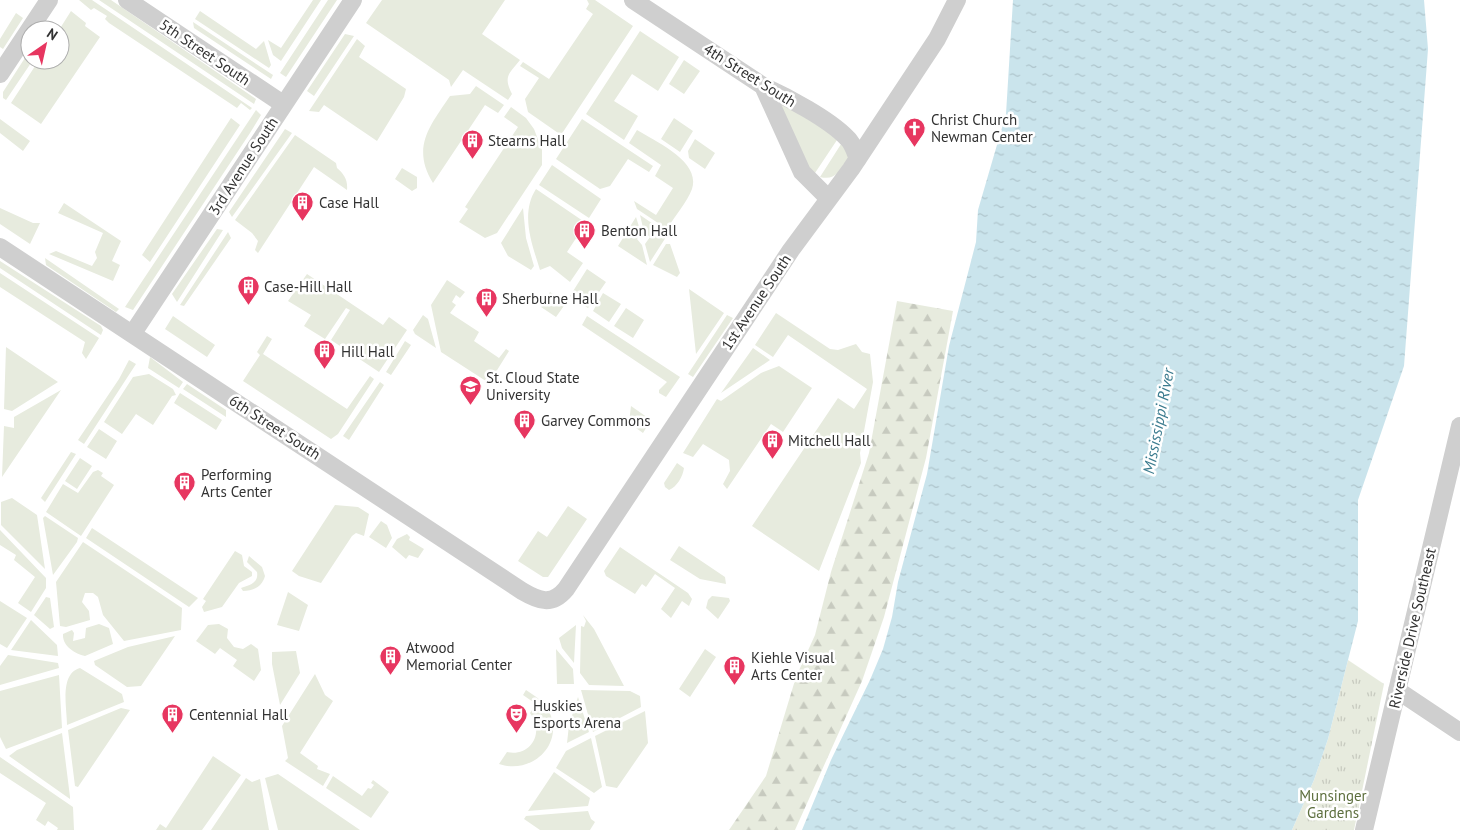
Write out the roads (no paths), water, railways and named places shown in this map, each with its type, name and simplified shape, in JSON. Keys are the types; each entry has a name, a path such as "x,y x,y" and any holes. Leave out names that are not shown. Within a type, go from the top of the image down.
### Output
{"street":[{"path":"0,74 49,0"},
{"name":"5th Street South","path":"127,0 284,104"},
{"name":"3rd Avenue South","path":"133,333 353,0"},
{"name":"4th Street South","path":"633,0 656,6 763,86 784,96 841,132 851,142 858,159"},
{"name":"1st Avenue South","path":"551,601 560,596 566,589 791,250 858,159 937,39 956,0"},
{"path":"763,86 802,172 828,198"},
{"name":"6th Street South","path":"0,247 522,591 542,600 551,601"},
{"name":"Riverside Drive Southeast","path":"1364,830 1460,426"},
{"path":"1397,690 1460,732"}],"water":[{"name":"Mississippi River","path":"1013,0 1424,0 1428,49 1404,366 1358,500 1358,621 1328,739 1314,780 1292,830 802,830 831,760 870,680 883,649 892,617 898,582 927,474 949,346 976,242 978,210 1006,114"}],"place":[{"name":"Christ Church Newman Center","path":"915,147"},
{"name":"Stearns Hall","path":"472,159"},
{"name":"Case Hall","path":"303,221"},
{"name":"Benton Hall","path":"585,249"},
{"name":"Case-Hill Hall","path":"248,305"},
{"name":"Sherburne Hall","path":"486,317"},
{"name":"Hill Hall","path":"325,370"},
{"name":"St. Cloud State University","path":"470,405"},
{"name":"Garvey Commons","path":"525,439"},
{"name":"Mitchell Hall","path":"772,459"},
{"name":"Performing Arts Center","path":"185,502"},
{"name":"Atwood Memorial Center","path":"390,675"},
{"name":"Kiehle Visual Arts Center","path":"735,685"},
{"name":"Centennial Hall","path":"173,733"},
{"name":"Huskies Esports Arena","path":"517,733"}],"park label":[{"name":"Munsinger Gardens","path":"1333,804"}]}
